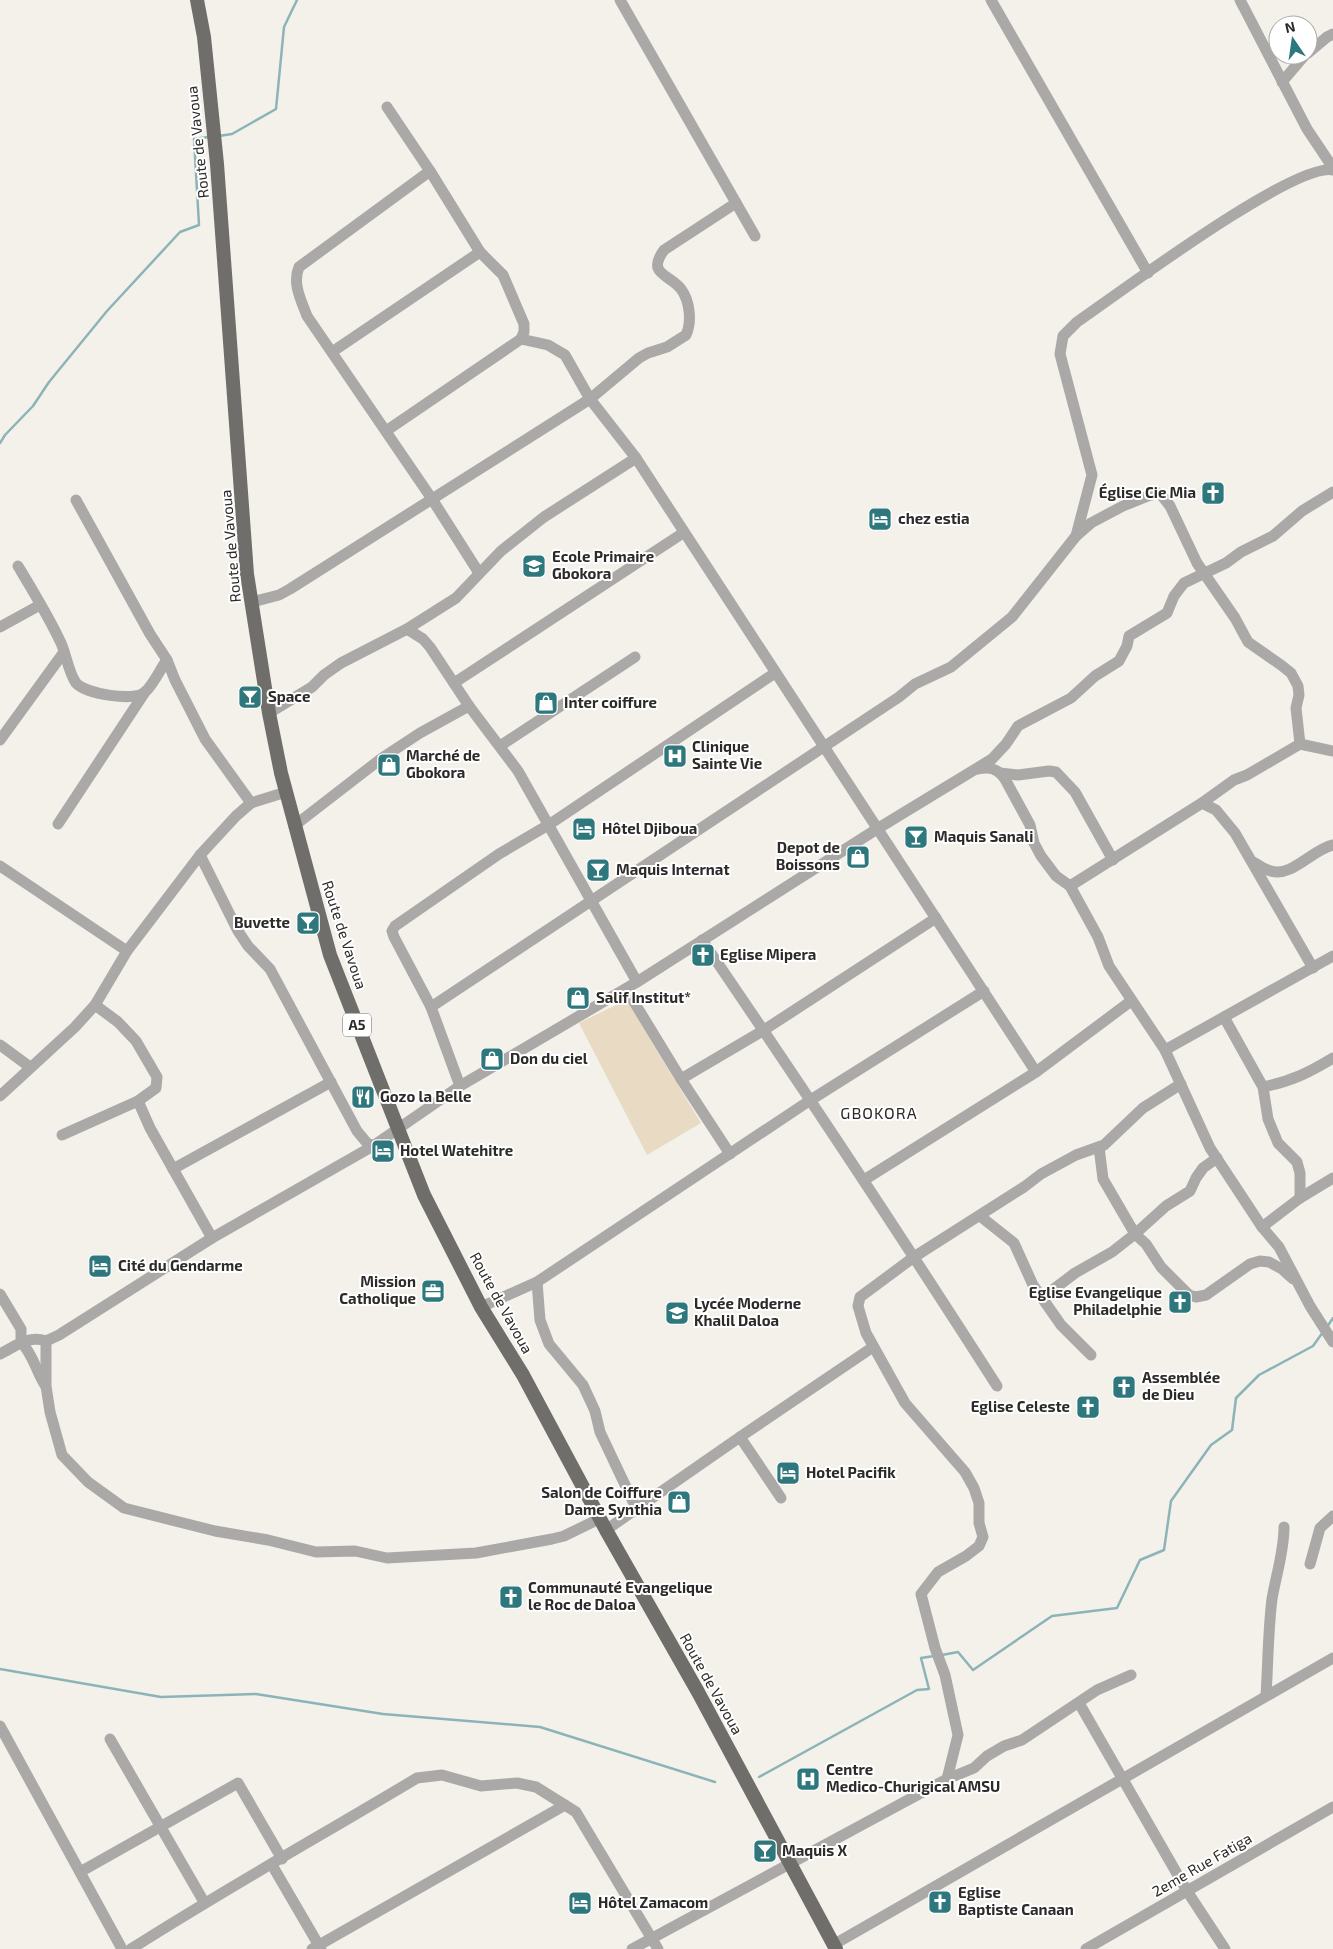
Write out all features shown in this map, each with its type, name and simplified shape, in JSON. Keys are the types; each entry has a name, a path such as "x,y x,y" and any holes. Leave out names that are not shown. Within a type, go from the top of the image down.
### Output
{"main road":[{"name":"Route de Vavoua","path":"198,0 218,164 247,574 269,713 286,792 330,955 424,1195 481,1307 522,1375 698,1692 835,1947"}],"street":[{"path":"620,0 755,236"},
{"path":"991,0 1148,273"},
{"path":"1240,0 1307,129 1333,169"},
{"path":"1318,45 1333,34"},
{"path":"1282,82 1297,65"},
{"path":"386,431 521,339 524,332 524,324 503,275 480,252 430,171 387,107"},
{"path":"1076,536 1092,475 1060,354 1063,336 1077,322 1210,229 1292,180 1320,169 1333,169"},
{"path":"430,171 298,267 295,283 307,316 432,499 479,573"},
{"path":"252,602 279,595 290,589 590,399 639,358 667,347 686,335 690,318 684,296 681,289 659,272 657,266 658,258 664,250 736,203"},
{"path":"332,352 480,252"},
{"path":"521,339 548,345 565,355 590,399 636,458 683,533 1036,1072"},
{"path":"269,713 312,687 324,675 341,663 407,629 456,598 501,551 544,517 636,458"},
{"path":"0,1354 26,1340 37,1338 46,1341 59,1335 212,1238 373,1146 460,1086 637,982 877,829 973,771 1000,752 1018,726 1071,698 1095,676 1118,661 1127,646 1129,636 1166,613 1174,596 1184,583 1226,563 1241,552 1273,536 1302,511 1333,492"},
{"path":"431,1007 916,684 951,668 1012,617 1076,536 1091,523 1148,496 1158,493 1170,506 1197,562 1235,618 1248,642 1291,674 1298,686 1299,695 1296,708 1300,744"},
{"path":"76,500 150,634 167,660 204,740 251,803"},
{"path":"454,683 683,533"},
{"path":"18,566 64,652 76,682 85,690 97,693 128,697 145,692"},
{"path":"0,627 40,605"},
{"path":"407,629 424,639 518,771 550,824 637,982"},
{"path":"0,740 64,652"},
{"path":"500,746 635,657"},
{"path":"58,824 167,660"},
{"path":"460,1086 431,1007 394,937 392,931 395,926 499,854 550,824 775,673"},
{"path":"294,826 382,758 420,733 470,706"},
{"path":"1070,886 1202,803 1234,780 1247,776 1300,744 1333,751"},
{"path":"973,771 990,767 1000,773 1018,775 1049,771 1056,772 1075,792 1113,860"},
{"path":"1000,773 1030,825 1034,843 1041,856 1056,876 1070,886 1098,937 1109,966 1165,1050 1210,1148 1262,1226 1279,1247 1310,1306 1333,1342"},
{"path":"0,1096 75,1027 95,1005 127,951 200,855 251,803 286,792"},
{"path":"1202,803 1216,810 1235,833 1313,968"},
{"path":"1253,862 1273,872 1285,872 1325,847 1333,845"},
{"path":"200,855 238,931 248,946 270,969 357,1131 367,1143 373,1146"},
{"path":"0,866 127,951"},
{"path":"681,1079 764,1030 936,918"},
{"path":"702,940 864,1180 998,1386"},
{"path":"1165,1050 1333,956"},
{"path":"626,988 681,1079 730,1154"},
{"path":"481,1307 537,1282 809,1101 984,991"},
{"path":"864,1180 1036,1072 1132,1000"},
{"path":"62,1135 138,1101 156,1088 157,1077 136,1041 118,1022 95,1005"},
{"path":"1224,1017 1263,1087 1268,1119 1278,1143 1297,1162 1300,1173 1300,1198"},
{"path":"0,1045 30,1067"},
{"path":"1263,1087 1288,1082 1312,1071 1333,1058"},
{"path":"173,1170 331,1082"},
{"path":"947,1779 958,1735 947,1684 935,1648 921,1594 938,1572 979,1546 983,1536 979,1523 979,1503 974,1488 965,1472 905,1403 866,1333 858,1306 860,1297 914,1257 980,1216 1041,1174 1076,1155 1104,1146 1142,1108 1181,1084"},
{"path":"138,1101 150,1128 212,1238"},
{"path":"1099,1147 1103,1179 1135,1234 1146,1244 1161,1267 1189,1295 1196,1297 1206,1295 1250,1264 1260,1261 1270,1262 1282,1269 1303,1291"},
{"path":"1042,1298 1075,1273 1112,1252 1166,1206 1190,1191 1203,1168 1217,1158"},
{"path":"1262,1226 1300,1198 1333,1178"},
{"path":"980,1216 1014,1243 1033,1285 1061,1325 1091,1355"},
{"path":"537,1282 540,1320 549,1344 583,1385 595,1411 600,1432 636,1508"},
{"path":"0,1294 21,1329 21,1342 29,1351 38,1374 46,1386"},
{"path":"46,1341 46,1386 50,1412 62,1455 88,1482 124,1508 216,1531 268,1540 316,1552 355,1551 387,1558 476,1552 552,1539 604,1524 636,1508 873,1347"},
{"path":"740,1437 781,1498"},
{"path":"1310,1564 1320,1528 1333,1516"},
{"path":"1266,1696 1270,1618 1276,1575 1284,1546 1284,1527"},
{"path":"835,1947 1123,1778 1333,1658"},
{"path":"632,1949 947,1779 974,1768 987,1756 1004,1746 1022,1740 1097,1690 1131,1674"},
{"path":"1079,1703 1187,1891 1225,1949"},
{"path":"0,1726 122,1949"},
{"path":"110,1739 204,1902"},
{"path":"131,1949 204,1902 277,1862 418,1778 442,1775 480,1786 517,1783 536,1787 576,1812 658,1949"},
{"path":"80,1872 238,1782 317,1948 564,1805"},
{"name":"2eme Rue Fatiga","path":"1086,1949 1333,1807"}],"shaded area":[{"path":"626,1000 701,1123 647,1155 579,1023"}],"waterway":[{"path":"219,136 232,134 276,109 284,27 297,0"},
{"path":"0,443 5,435 33,406 49,382 107,311 180,232 199,225 194,139 209,137"},
{"path":"1327,1327 1333,1318"},
{"path":"942,1655 958,1652 973,1670 1052,1616 1117,1608 1140,1560 1164,1550 1171,1501 1211,1445 1232,1430 1236,1398 1259,1375 1313,1346 1323,1332"},
{"path":"759,1777 917,1690 929,1689 921,1658 934,1656"},
{"path":"0,1669 161,1697 256,1694 383,1714 540,1727 715,1782"}],"place":[{"name":"Église Cie Mia","path":"1213,493"},
{"name":"chez estia","path":"880,519"},
{"name":"Ecole Primaire Gbokora","path":"534,566"},
{"name":"Space","path":"250,697"},
{"name":"Inter coiffure","path":"546,703"},
{"name":"Clinique Sainte Vie","path":"675,756"},
{"name":"Marché de Gbokora","path":"389,765"},
{"name":"Hôtel Djiboua","path":"584,829"},
{"name":"Maquis Sanali","path":"916,837"},
{"name":"Depot de Boissons","path":"858,857"},
{"name":"Maquis Internat","path":"598,870"},
{"name":"Buvette","path":"308,923"},
{"name":"Eglise Mipera","path":"703,955"},
{"name":"Salif Institut*","path":"578,998"},
{"name":"Don du ciel","path":"492,1059"},
{"name":"Gozo la Belle","path":"363,1097"},
{"name":"Hotel Watehitre","path":"383,1151"},
{"name":"Cité du Gendarme","path":"100,1266"},
{"name":"Mission Catholique","path":"433,1291"},
{"name":"Eglise Evangelique Philadelphie","path":"1180,1302"},
{"name":"Lycée Moderne Khalil Daloa","path":"677,1313"},
{"name":"Assemblée de Dieu","path":"1124,1387"},
{"name":"Eglise Celeste","path":"1088,1407"},
{"name":"Hotel Pacifik","path":"788,1473"},
{"name":"Salon de Coiffure Dame Synthia","path":"679,1502"},
{"name":"Communauté Evangelique le Roc de Daloa","path":"511,1597"},
{"name":"Centre Medico-Churigical AMSU","path":"808,1779"},
{"name":"Maquis X","path":"765,1851"},
{"name":"Eglise Baptiste Canaan","path":"940,1902"},
{"name":"Hôtel Zamacom","path":"580,1903"}],"district":[{"name":"GBOKORA","path":"879,1113"}]}
